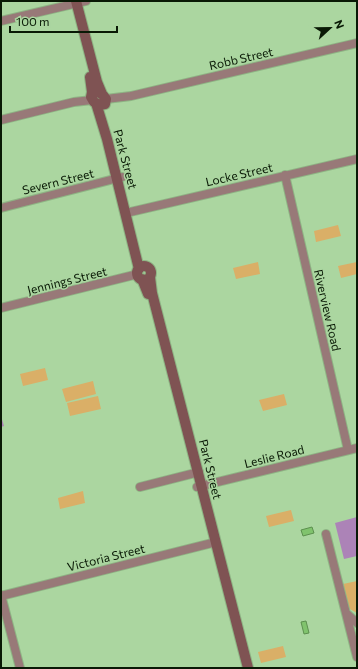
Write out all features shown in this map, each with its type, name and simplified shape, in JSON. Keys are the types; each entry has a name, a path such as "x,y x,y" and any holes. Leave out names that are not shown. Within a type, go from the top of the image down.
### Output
{"street":[{"path":"1,21 76,2"},
{"name":"Park Street","path":"76,2 91,82 106,119 143,273 152,293 214,543 243,668"},
{"name":"Robb Street","path":"1,120 74,102 131,96 357,43"},
{"name":"Locke Street","path":"129,212 357,159"},
{"name":"Riverview Road","path":"285,175 348,450"},
{"name":"Severn Street","path":"1,208 119,178"},
{"name":"Jennings Street","path":"1,308 143,273"},
{"name":"Leslie Road","path":"200,486 357,448"},
{"path":"140,488 196,473"},
{"path":"326,534 357,657"},
{"name":"Park Street","path":"214,543 248,668"},
{"name":"Victoria Street","path":"1,596 214,543"},
{"path":"1,596 20,668"},
{"path":"347,614 357,623"},
{"path":"353,640 357,631"}],"shaded area":[{"path":"338,225 341,236 316,242 314,231"},
{"path":"258,262 260,274 236,279 233,268"},
{"path":"357,262 357,274 341,278 338,266"},
{"path":"45,368 48,380 23,386 20,374"},
{"path":"93,381 96,394 66,402 62,389"},
{"path":"284,394 287,405 263,411 259,400"},
{"path":"98,396 101,409 70,416 67,403"},
{"path":"83,491 85,503 60,509 58,498"},
{"path":"291,510 294,521 269,527 266,516"},
{"path":"312,527 314,533 303,536 301,530"},
{"path":"357,581 357,613 348,608 343,584"},
{"path":"306,621 309,633 304,634 301,622"},
{"path":"283,646 286,657 261,663 258,652"}],"building":[{"path":"1,416 4,426 1,427"},
{"path":"357,517 357,556 344,559 335,523"}]}
